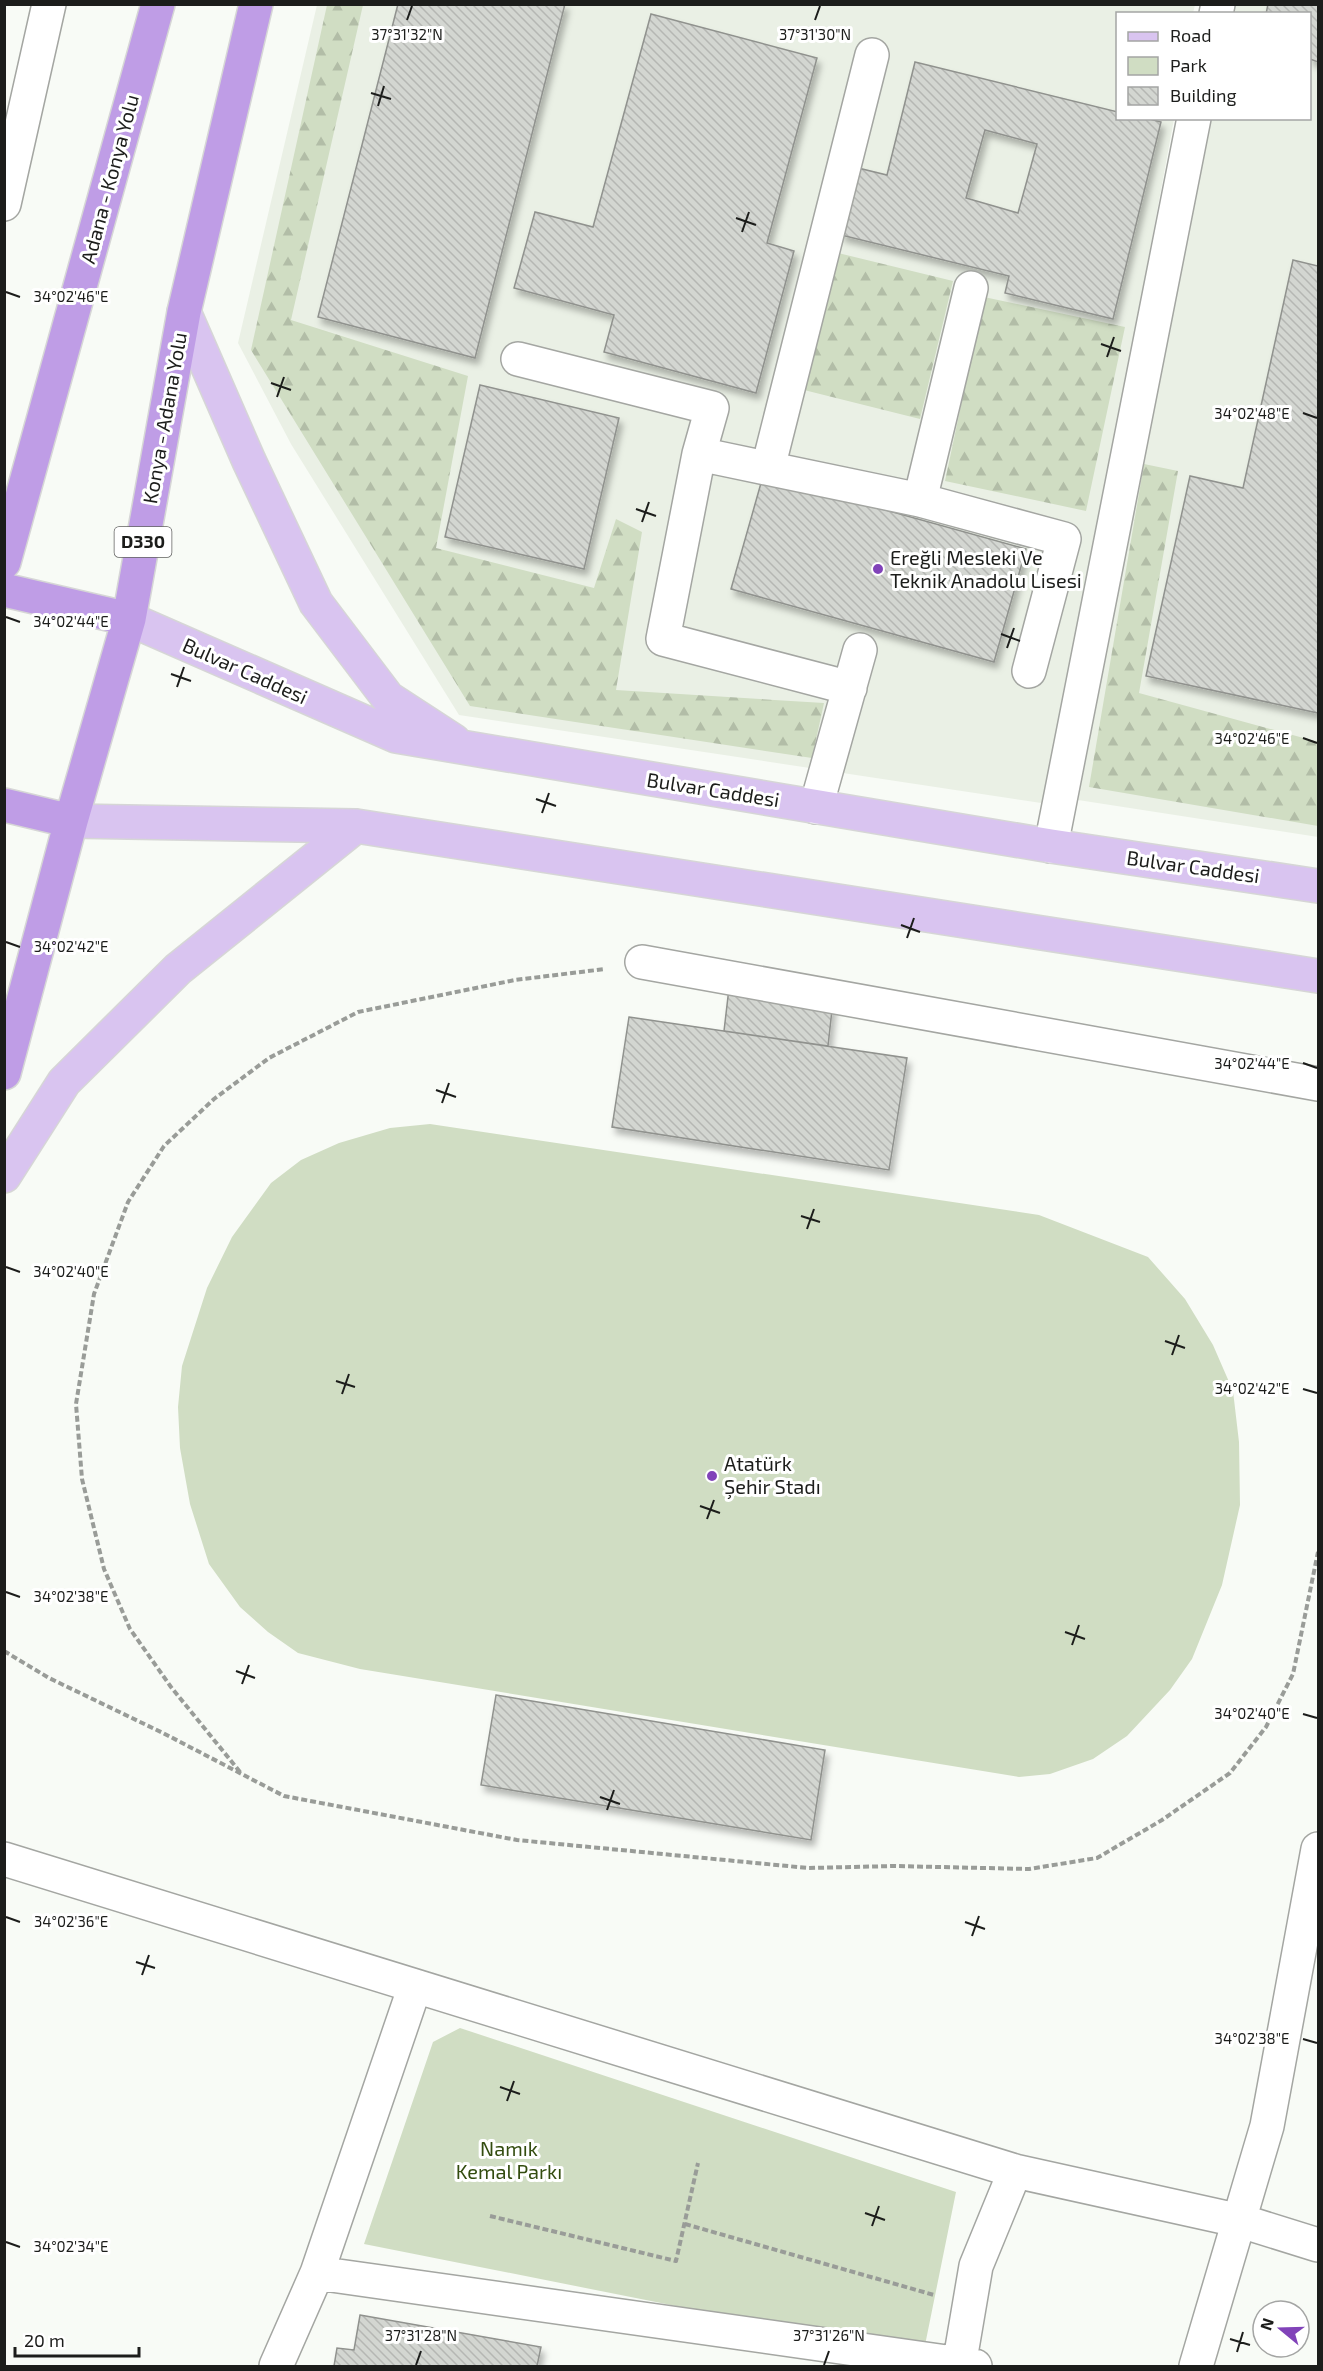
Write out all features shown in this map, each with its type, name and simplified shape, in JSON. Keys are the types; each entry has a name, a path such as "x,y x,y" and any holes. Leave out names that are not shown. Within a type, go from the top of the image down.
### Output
{"highway":[{"name":"Adana - Konya Yolu","path":"4,562 158,4"},
{"name":"Konya - Adana Yolu","path":"4,1073 71,821 129,619 184,312 256,4"},
{"path":"4,590 129,619"},
{"path":"4,805 71,821"}],"main road":[{"path":"184,312 249,461 316,603 388,698 465,748"},
{"name":"Bulvar Caddesi","path":"129,619 396,736 1051,846 1318,886"},
{"path":"71,821 356,826 1318,976"},
{"path":"4,1176 64,1082 178,969 356,826"}],"street":[{"path":"4,204 49,4"},
{"path":"768,468 872,55"},
{"path":"1051,846 1194,120"},
{"path":"920,500 971,288"},
{"path":"518,359 712,408 699,454 663,639 849,688"},
{"path":"699,454 920,500 1064,539 1029,671"},
{"path":"816,807 860,650"},
{"path":"642,962 1318,1084"},
{"path":"1196,2367 1241,2221 1267,2126 1318,1849"},
{"path":"4,1859 1015,2171 1241,2221 1318,2245"},
{"path":"276,2367 317,2273 415,1986"},
{"path":"317,2273 965,2365 969,2306 976,2266 1015,2171"}],"path":[{"path":"243,1775 171,1687 130,1629 104,1569 82,1479 76,1404 94,1294 128,1202 164,1146 214,1100 269,1058 358,1012 515,980 642,962"},
{"path":"4,1651 49,1678 163,1733 284,1796 517,1840 808,1868 895,1866 1029,1869 1097,1858 1162,1820 1230,1773 1266,1727 1293,1674 1318,1552"},
{"path":"490,2216 676,2261 698,2163"},
{"path":"685,2224 969,2306"}],"shaded area":[{"path":"317,5 1195,5 1193,12 1116,12 1116,120 1174,120 1048,804 459,715 291,444 238,343"},
{"path":"1232,5 1318,5 1318,837 1078,800 1210,120 1311,120 1311,12 1230,12"}],"green space":[{"path":"327,5 363,5 291,320 468,376 436,548 594,588 616,519 642,532 616,690 824,703 812,758 470,706 251,350"},
{"path":"834,252 953,281 920,419 800,389"},
{"path":"984,297 1125,327 1086,511 945,481"},
{"path":"1144,464 1178,471 1139,693 1318,742 1318,826 1089,787"},
{"name":"Atatürk Şehir Stadı","path":"430,1124 1039,1215 1148,1257 1185,1299 1213,1345 1233,1391 1239,1442 1240,1505 1222,1585 1192,1659 1170,1690 1127,1736 1093,1759 1050,1774 1019,1777 360,1669 298,1653 268,1632 240,1607 209,1564 190,1504 180,1448 178,1407 182,1366 207,1288 232,1237 271,1183 301,1160 339,1143 390,1128"},
{"name":"Namık Kemal Parkı","path":"460,2028 956,2192 923,2355 364,2244 433,2042"}],"building":[{"path":"398,4 565,4 475,358 318,317"},
{"path":"1268,4 1318,4 1318,62 1311,59 1311,12 1266,12"},
{"path":"651,14 817,58 767,243 794,251 756,393 604,352 614,315 514,288 535,212 593,227"},
{"path":"915,62 1116,112 1116,120 1161,122 1113,319 1005,293 1009,276 841,235 858,168 887,175","holes":["985,130 1037,144 1018,213 966,198"]},
{"path":"1293,260 1318,266 1318,713 1146,676 1190,476 1243,488"},
{"path":"480,385 619,418 584,569 445,537"},
{"name":"Ereğli Mesleki Ve Teknik Anadolu Lisesi","path":"763,476 1026,549 994,662 731,589"},
{"path":"729,988 833,1001 828,1046 724,1031"},
{"path":"629,1017 907,1058 889,1170 612,1127"},
{"path":"496,1695 825,1750 811,1840 481,1785"},
{"path":"360,2315 541,2347 537,2366 334,2366 337,2348 354,2350"}],"place":[{"name":"Ereğli Mesleki Ve Teknik Anadolu Lisesi","path":"878,569"},
{"name":"Atatürk Şehir Stadı","path":"712,1476"}]}
